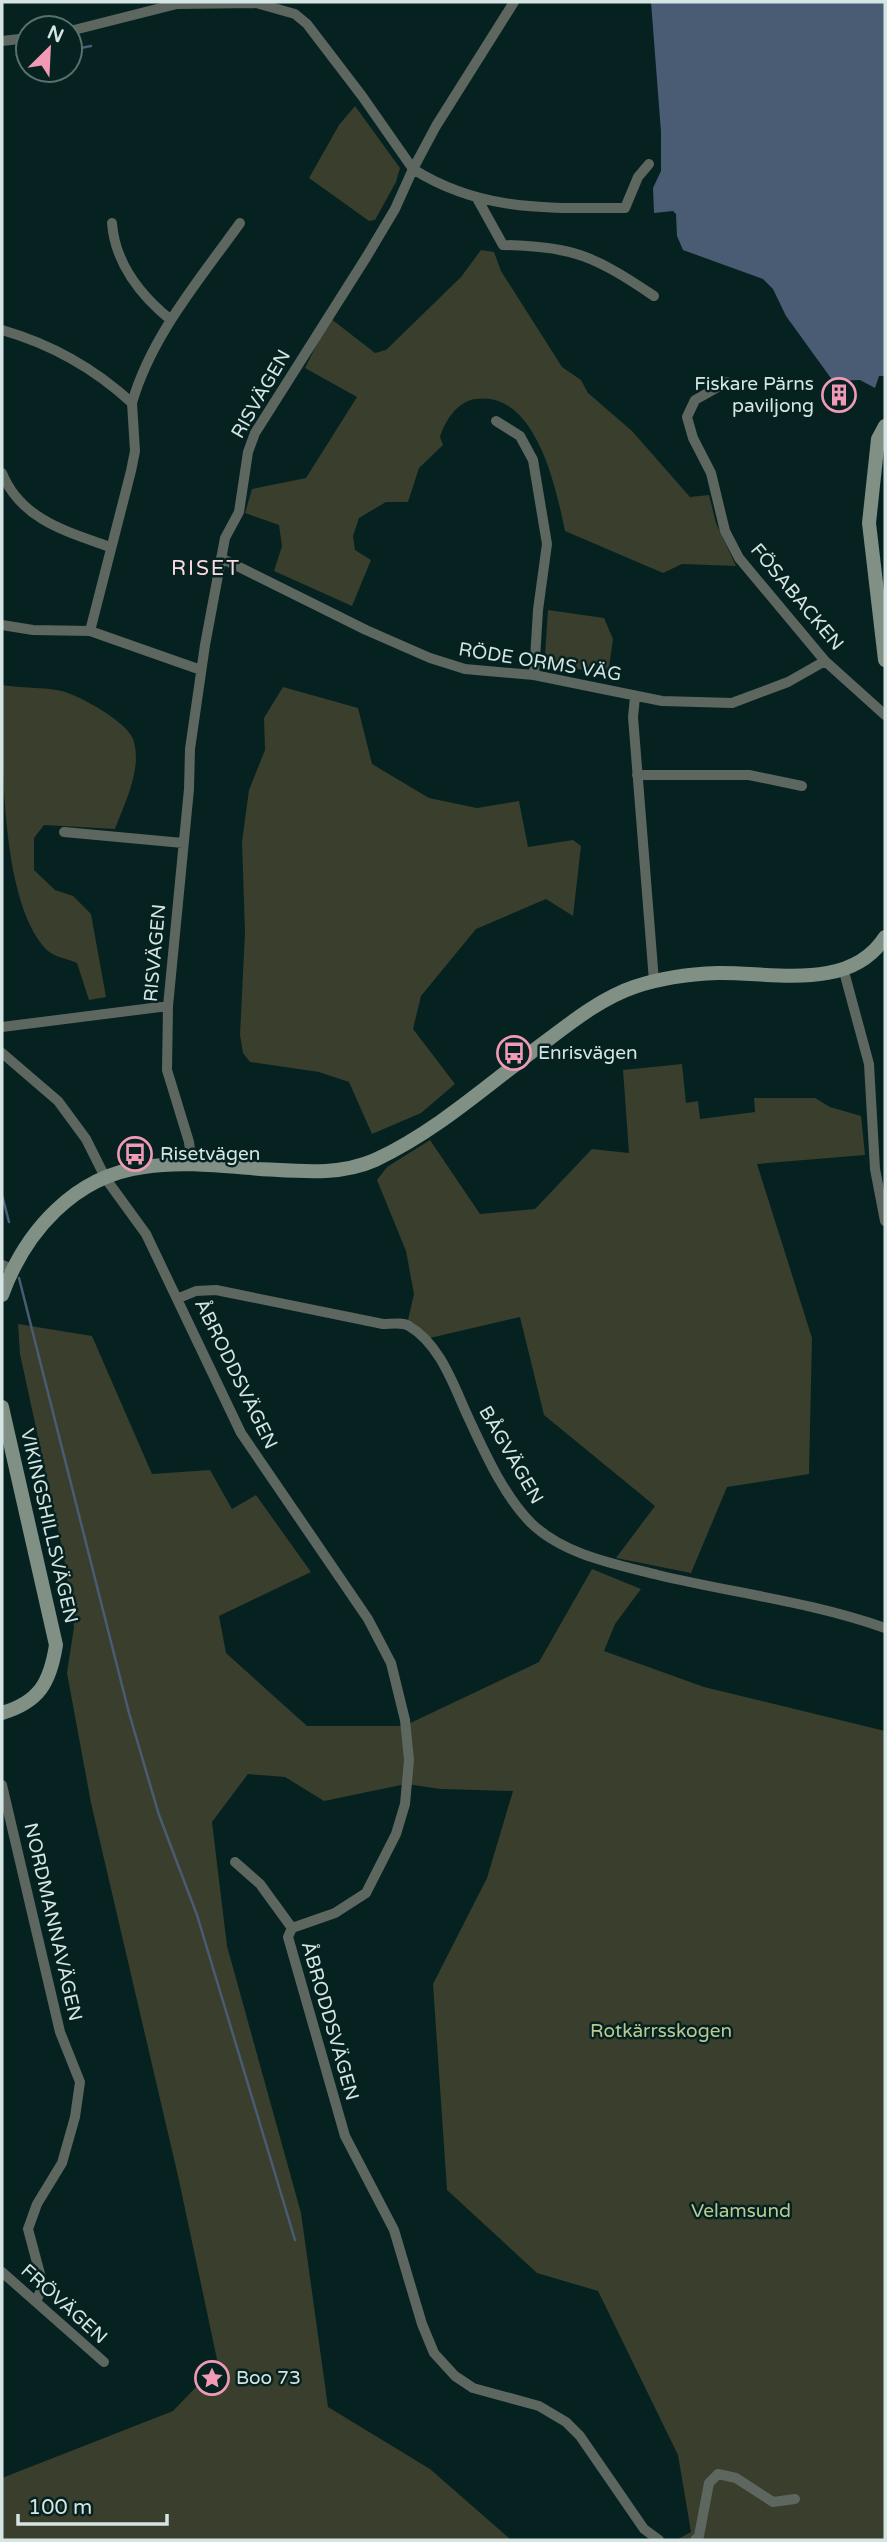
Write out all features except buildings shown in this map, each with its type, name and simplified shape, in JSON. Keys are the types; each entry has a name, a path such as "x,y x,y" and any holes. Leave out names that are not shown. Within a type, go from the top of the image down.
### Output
{"street":[{"path":"84,26 149,5 256,2 295,14 307,24 362,96 413,169 435,183 478,200 551,208 625,208 638,177 649,164"},
{"name":"RISVÄGEN","path":"192,1165 189,1142 167,1070 168,1006 190,749 201,670 225,538 239,512 248,452 255,433 396,209 436,126 514,2"},
{"path":"478,200 503,245 585,254 606,264 654,296"},
{"path":"111,223 113,236 137,290 171,320"},
{"path":"90,631 135,451 132,403 137,387 171,320 240,223"},
{"path":"2,330 62,354 112,385 132,403"},
{"name":"FÖSABACKEN","path":"727,382 695,400 687,417 692,438 711,473 725,531 739,558 825,661 885,715"},
{"path":"496,422 520,436 533,460 547,544 538,610 534,675"},
{"path":"885,426 878,439 869,523 871,560 885,660"},
{"path":"2,473 14,493 47,525 110,547"},
{"name":"RÖDE ORMS VÄG","path":"221,558 366,630 448,666 534,675 635,697 732,703 788,682 825,661"},
{"path":"2,625 33,630 90,631 201,670"},
{"path":"635,697 633,717 653,981"},
{"path":"637,775 749,775 803,786"},
{"path":"64,832 183,843"},
{"path":"2,1295 7,1267 51,1213 106,1179 145,1167 192,1165 309,1171 359,1166 410,1142 580,1017 621,992 653,981 716,973 810,976 843,968 871,953 885,937"},
{"path":"843,968 869,1064 875,1169 885,1221"},
{"path":"2,1027 168,1006"},
{"name":"ÅBRODDSVÄGEN","path":"2,1053 58,1101 86,1139 106,1179 146,1234 242,1433 385,1647 405,1720 409,1760 405,1804 385,1861 366,1893 352,1904 292,1928 288,1937 345,2136 394,2230 422,2324 434,2353 455,2376 473,2388 539,2406 566,2422 580,2436 645,2529 659,2540"},
{"name":"BÅGVÄGEN","path":"179,1298 196,1291 216,1290 383,1324 407,1325 425,1339 444,1365 483,1448 516,1504 532,1524 553,1539 569,1548 630,1568 811,1607 885,1628"},
{"name":"VIKINGSHILLSVÄGEN","path":"2,1407 55,1645 52,1667 37,1694 25,1705 2,1713"},
{"name":"NORDMANNAVÄGEN","path":"2,1785 25,1872 60,2032 80,2082 75,2117 62,2163 37,2204 28,2229 42,2277 41,2293 36,2302"},
{"path":"235,1862 260,1884 292,1928"},
{"name":"FRÖVÄGEN","path":"2,2272 104,2362"},
{"path":"695,2540 699,2536 709,2483 718,2474 736,2478 774,2502 795,2499"}],"green space":[{"path":"355,106 400,168 396,182 375,220 369,221 309,178 339,125"},
{"path":"481,250 494,252 501,271 562,367 581,380 588,393 632,431 690,497 709,495 716,523 736,566 682,564 663,573 565,531 549,468 528,425 514,410 496,400 475,399 457,408 445,425 440,437 443,445 419,468 408,502 386,502 359,518 353,536 355,550 371,560 352,606 274,571 282,546 279,525 245,513 252,489 306,478 357,397 305,368 330,318 375,353 386,350 461,277"},
{"path":"548,610 604,618 613,639 608,674 553,665 545,655"},
{"path":"2,685 70,694 112,717 133,739 136,750 134,773 115,829 44,825 34,838 34,870 55,890 73,896 91,914 106,997 89,1000 77,963 48,951 32,929 21,900 12,865 7,827 2,750"},
{"path":"283,687 358,708 372,764 429,798 477,808 519,801 528,847 573,840 581,846 573,916 546,899 476,929 421,996 413,1029 455,1084 421,1113 372,1134 349,1082 319,1072 250,1062 243,1053 240,1035 245,932 242,842 249,790 265,750 264,718"},
{"path":"682,1064 686,1103 698,1101 700,1119 755,1112 754,1098 815,1098 830,1107 861,1116 865,1155 757,1164 812,1338 809,1474 727,1487 691,1573 616,1558 655,1506 544,1415 520,1317 430,1338 408,1320 414,1294 406,1251 377,1180 387,1167 430,1140 480,1214 535,1209 592,1149 629,1153 623,1070"},
{"name":"Rotkärrsskogen","path":"18,1324 92,1336 152,1474 210,1470 232,1509 256,1495 311,1572 219,1616 226,1653 307,1726 404,1726 539,1662 592,1569 641,1589 615,1624 604,1651 704,1687 885,1731 885,2540 676,2540 691,2532 678,2455 598,2291 537,2273 447,2190 433,1984 487,1878 513,1791 441,1789 406,1784 324,1801 285,1777 248,1774 212,1822 227,1946 301,2213 328,2407 430,2469 511,2540 2,2540 2,2478 173,2411 218,2364 178,2176 91,1803 67,1673 74,1627 64,1557 20,1354"}],"water":[{"path":"651,2 885,2 885,376 879,376 875,388 860,380 833,381 786,316 773,289 763,279 683,250 677,236 676,214 673,211 654,213 653,188 661,171 661,132"}],"waterway":[{"path":"84,47 91,46"},
{"path":"2,1195 9,1222"},
{"path":"19,1278 129,1713 159,1815 197,1915 295,2240"}],"place":[{"name":"Fiskare Pärns paviljong","path":"839,395"},
{"name":"Enrisvägen","path":"514,1053"},
{"name":"Risetvägen","path":"135,1154"},
{"name":"Boo 73","path":"212,2378"}],"district":[{"name":"RISET","path":"206,568"}],"park label":[{"name":"Velamsund","path":"741,2211"}]}
